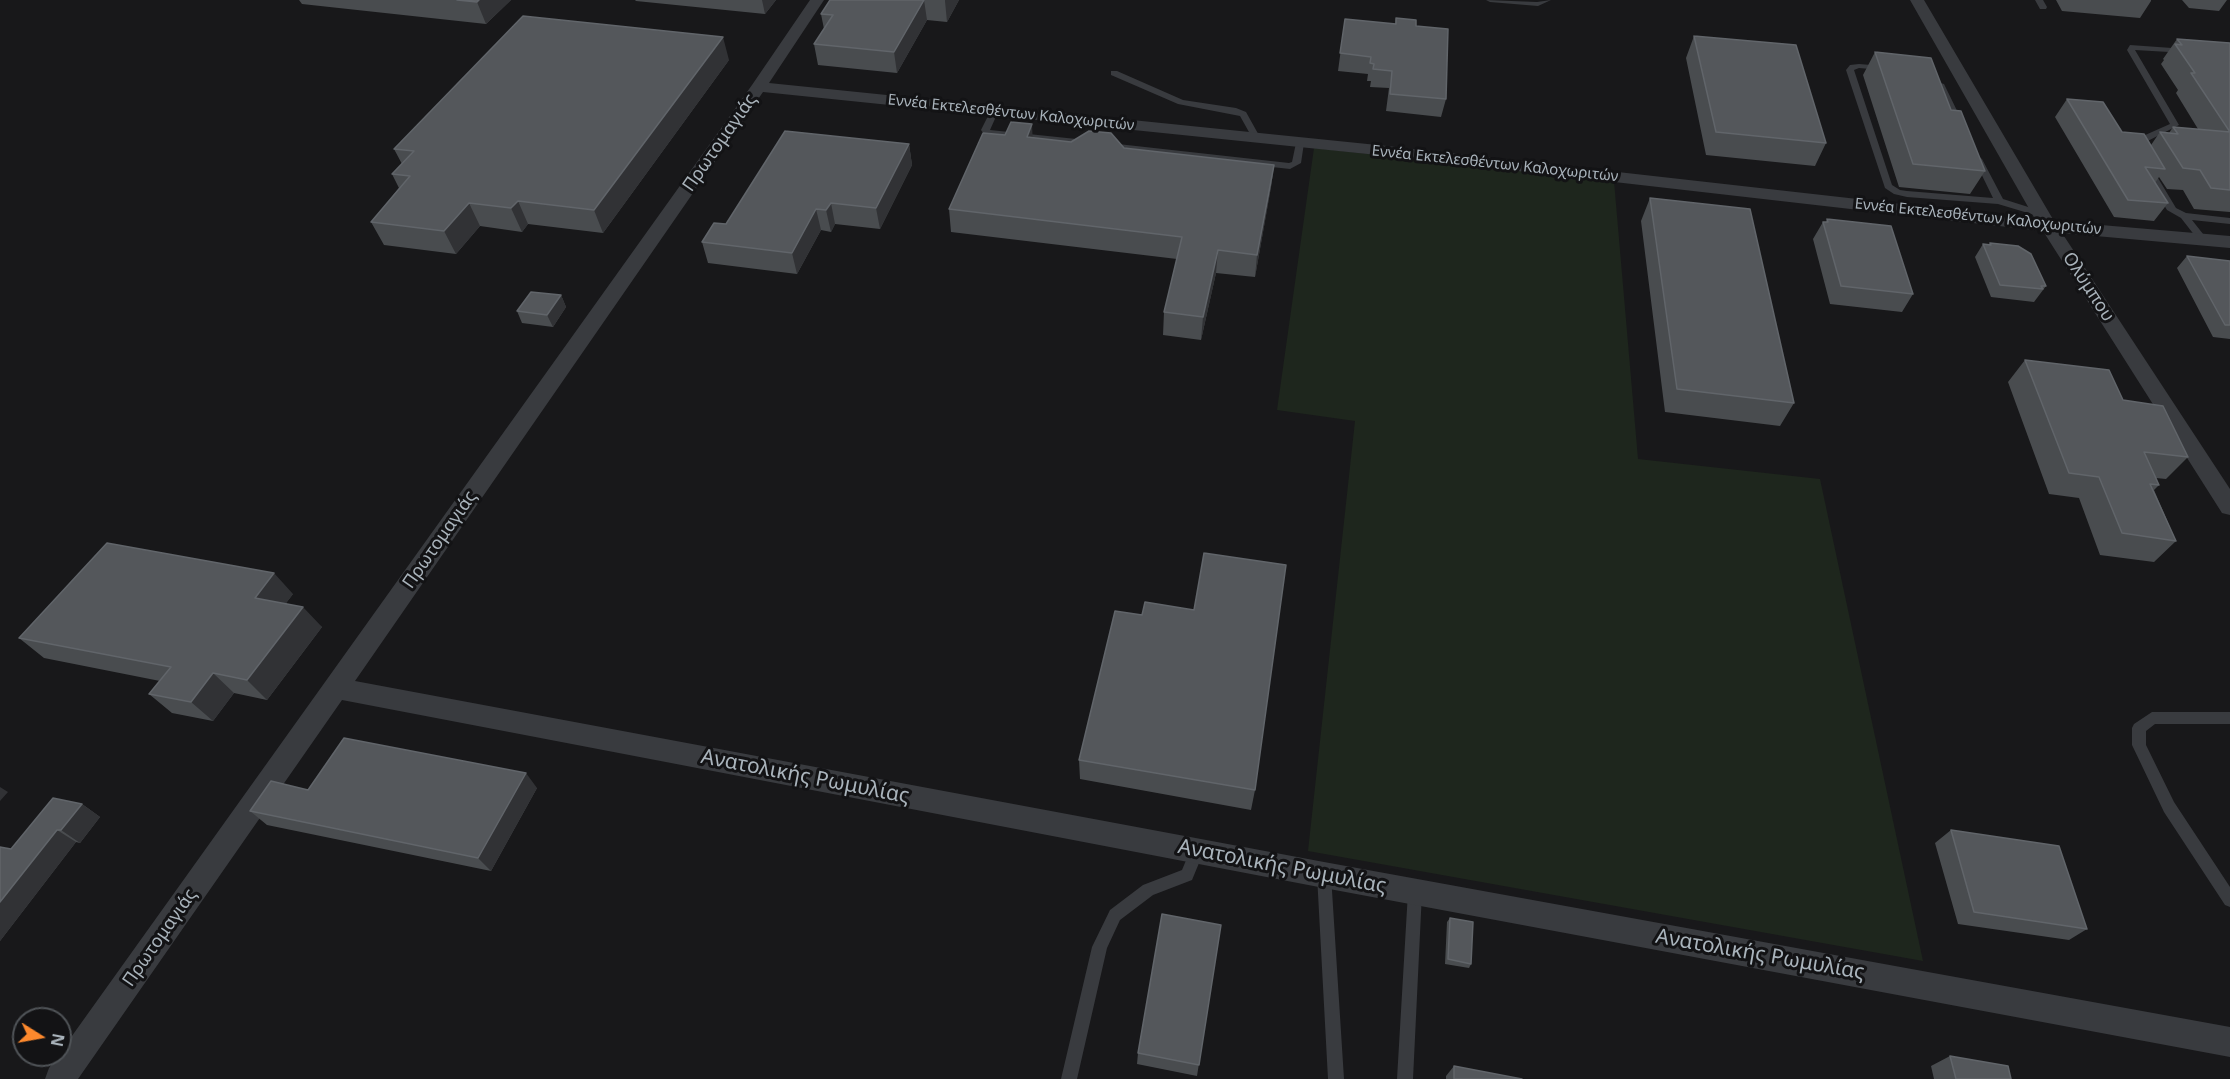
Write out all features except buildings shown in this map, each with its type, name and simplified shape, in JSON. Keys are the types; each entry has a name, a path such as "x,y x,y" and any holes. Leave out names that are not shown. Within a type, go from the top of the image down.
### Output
{"street":[{"name":"Πρωτομαγιάς","path":"60,1079 759,87 817,0"},
{"name":"Ολύμπου","path":"1917,0 2045,220 2230,507"},
{"name":"Εννέα Εκτελεσθέντων Καλοχωριτών","path":"759,87 2045,220 2230,242"},
{"name":"Ανατολικής Ρωμυλίας","path":"336,688 1197,851 2230,1042"}],"lane":[{"path":"1490,0 1538,4 1547,0"},
{"path":"2197,52 2133,47 2131,50 2175,125 2137,141 2134,146 2172,210 2184,216 2230,221"},
{"path":"1893,69 1859,66 1852,67 1850,70 1888,186 1897,192 1906,194 1999,201 2045,220"},
{"path":"1114,73 1181,102 1243,114 1257,139"},
{"path":"1933,74 1962,129"},
{"path":"994,112 985,130 987,132 1290,166 1296,163 1300,143"},
{"path":"1973,150 1999,201"},
{"path":"2184,216 2202,239"},
{"path":"2230,718 2152,717 2139,729 2139,744 2169,807 2230,900"},
{"path":"1069,1079 1100,947 1115,915 1148,890 1187,875 1197,851"},
{"path":"1324,874 1336,1079"},
{"path":"1405,1079 1415,891"}],"shaded area":[{"path":"1314,148 1614,181 1638,459 1820,479 1923,961 1308,851 1355,421 1277,410"}]}
